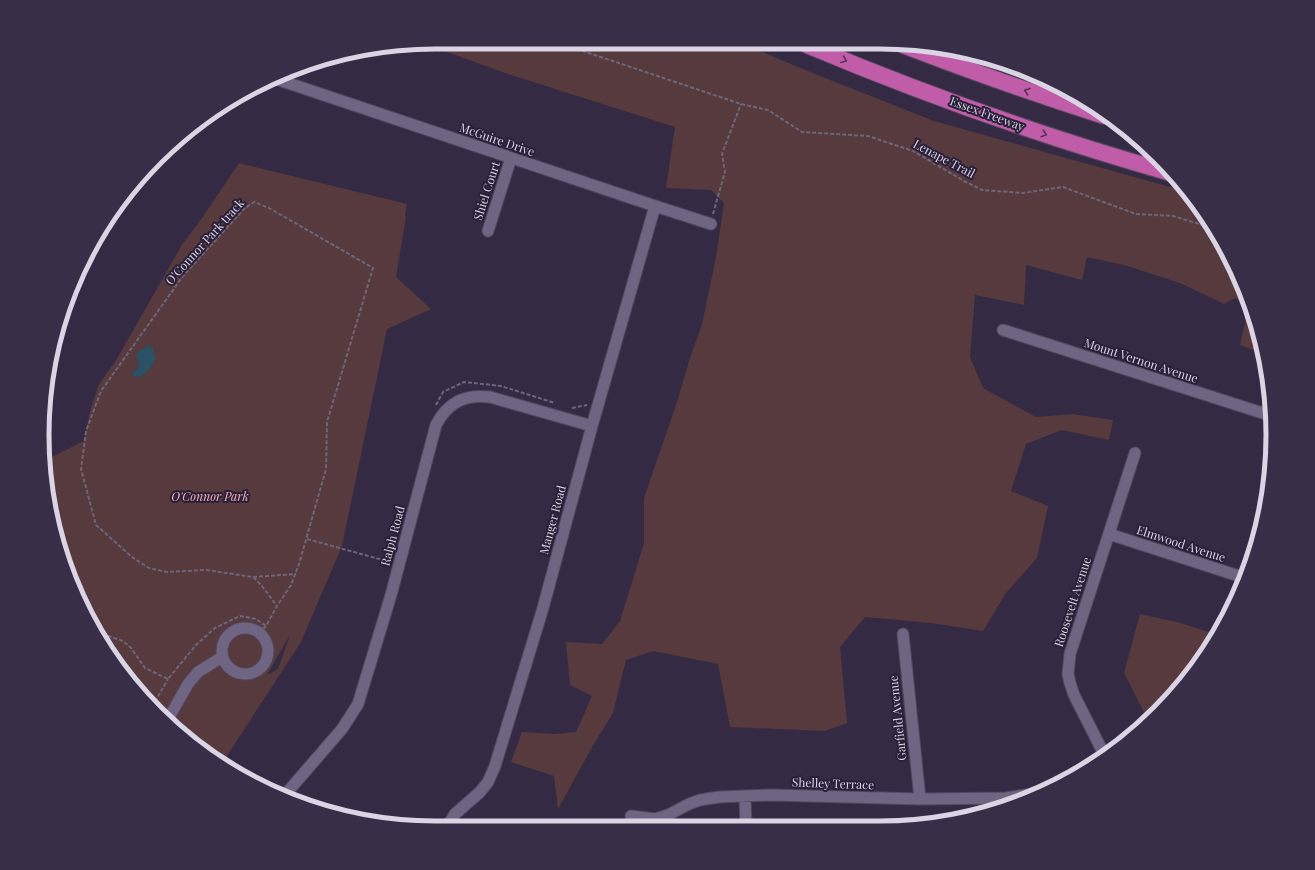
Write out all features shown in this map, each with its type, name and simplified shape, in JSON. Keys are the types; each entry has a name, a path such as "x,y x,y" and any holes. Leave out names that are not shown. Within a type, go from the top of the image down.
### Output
{"highway":[{"name":"Essex Freeway","path":"817,49 887,78 973,110 1044,134 1160,170"},
{"path":"919,51 1033,94 1090,112"}],"street":[{"name":"McGuire Drive","path":"281,81 711,224"},
{"name":"Shiel Court","path":"488,231 511,158"},
{"name":"Manger Road","path":"451,821 455,814 480,792 488,782 495,766 543,608 592,426 655,206"},
{"name":"Mount Vernon Avenue","path":"1003,330 1265,414"},
{"name":"Ralph Road","path":"287,792 342,729 358,704 391,595 436,425 443,413 454,403 462,399 471,396 481,396 490,397 592,426"},
{"name":"Roosevelt Avenue","path":"1100,752 1074,695 1068,674 1070,654 1135,453"},
{"name":"Elmwood Avenue","path":"1109,534 1240,576"},
{"path":"239,629 263,629 268,651 264,664 254,673 248,674 234,672 224,663 222,657 221,650 226,636 239,629"},
{"name":"Garfield Avenue","path":"903,634 920,799"},
{"path":"170,715 188,684 198,672 222,657"},
{"name":"Shelley Terrace","path":"631,816 654,819 668,815 700,800 719,797 771,795 920,799 1006,798 1016,796"},
{"path":"745,797 746,821"}],"path":[{"name":"Lenape Trail","path":"577,49 741,104 768,110 802,132 868,136 913,151 982,190 1023,193 1063,187 1099,200 1113,207 1136,214 1173,216 1204,225"},
{"path":"711,224 725,172 722,154 741,104"},
{"name":"O'Connor Park track","path":"263,629 291,585 296,574 307,539 326,469 327,422 373,268 269,208 254,202 244,209 183,276 101,390 86,431 81,469 96,525 132,557 149,568 167,572 206,570 253,577 296,574"},
{"path":"253,577 277,606"},
{"path":"155,701 168,679 204,636 215,628 240,616 256,619 263,629"},
{"path":"105,635 124,641 145,668 168,679"}],"green space":[{"path":"439,49 755,49 934,121 1177,189 1201,221 1214,242 1237,287 1243,302 1235,298 1224,304 1180,283 1124,265 1087,257 1082,280 1026,265 1024,305 975,295 970,357 983,388 1036,417 1072,414 1113,420 1109,440 1062,430 1026,444 1011,491 1048,506 1037,558 1006,593 983,631 931,623 865,617 840,647 847,723 825,731 730,727 718,664 653,651 626,660 613,713 592,747 558,809 554,776 511,762 522,732 554,734 576,732 592,696 570,685 566,642 602,644 620,621 644,543 644,498 702,324 716,257 724,203 711,190 666,188 675,127 505,73"},
{"name":"O'Connor Park","path":"239,163 407,204 396,277 431,309 387,329 342,546 301,642 225,759 180,725 162,708 145,690 114,649 89,606 78,583 62,535 52,485 50,458 84,441 90,411 99,384 115,362 183,243 200,221","holes":["290,635 278,669 267,675"]},
{"path":"1247,314 1257,352 1240,345"},
{"path":"1140,614 1181,623 1211,633 1186,670 1170,690 1145,715 1124,673"}],"water":[{"path":"149,346 153,348 153,352 156,357 150,369 140,377 134,376 131,372 136,371 139,366 136,354 145,347"}]}
